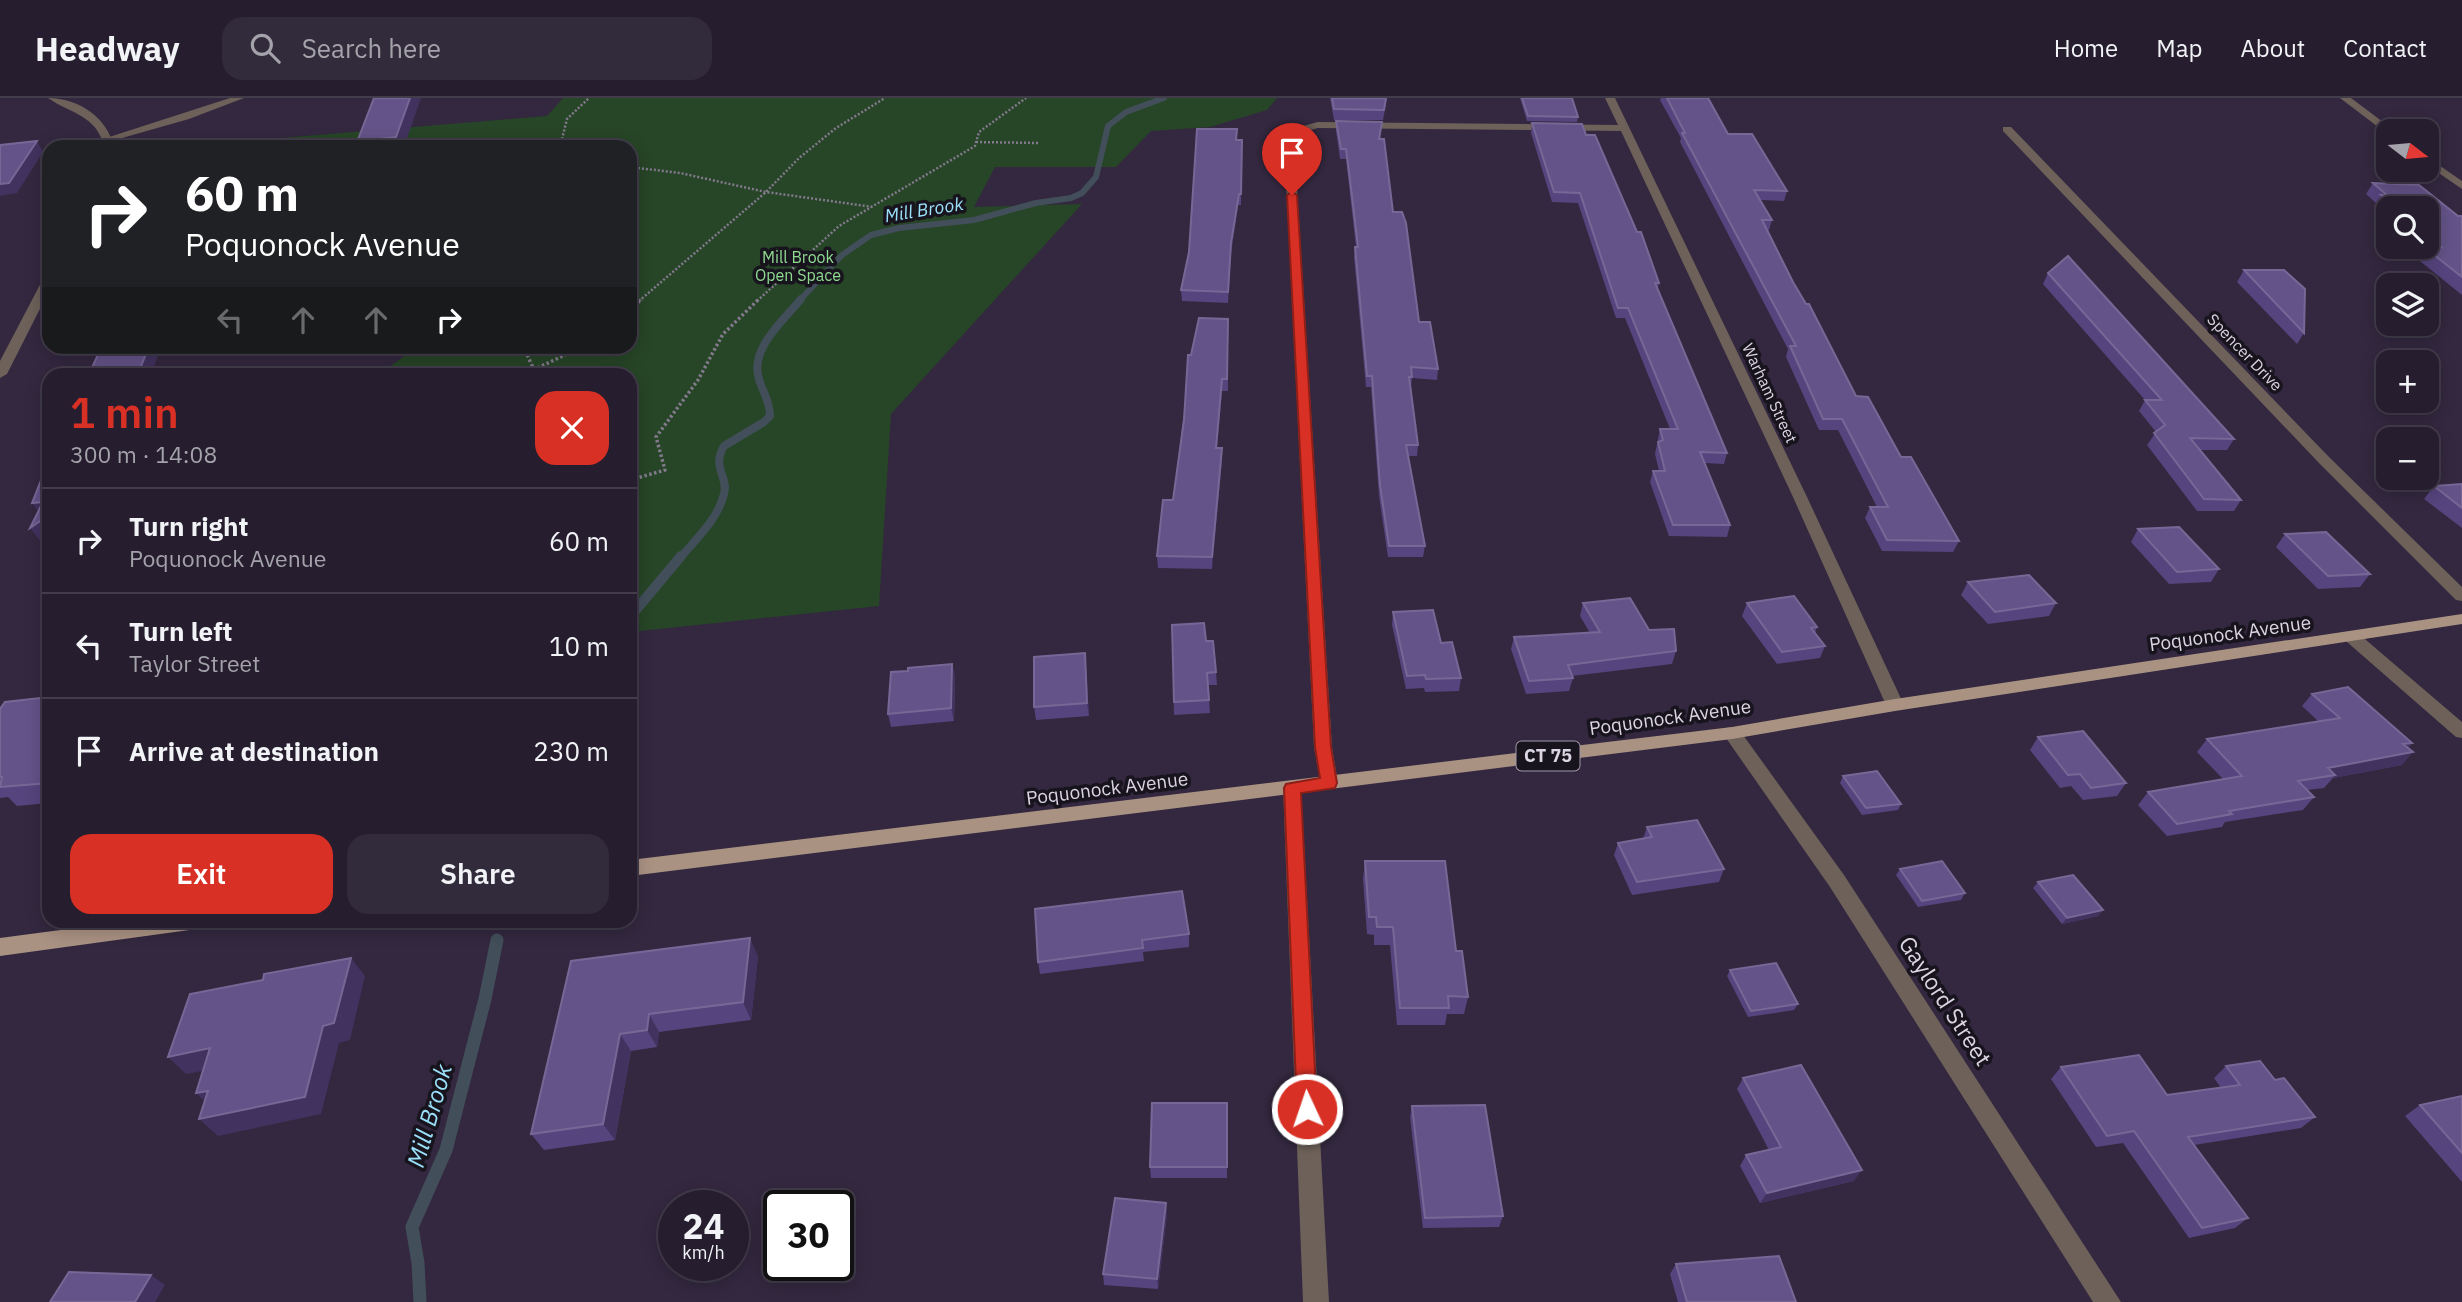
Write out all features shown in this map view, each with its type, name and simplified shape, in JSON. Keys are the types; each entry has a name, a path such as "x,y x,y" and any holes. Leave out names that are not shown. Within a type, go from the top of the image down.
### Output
{"main road":[{"name":"Poquonock Avenue","path":"637,867 1732,733 1895,705 2353,638 2462,619"},
{"path":"0,947 144,928"}],"street":[{"path":"53,98 84,111 100,124 107,140"},
{"path":"117,140 239,98"},
{"name":"Warham Street","path":"1610,98 1800,497 1895,705"},
{"path":"2346,98 2376,121"},
{"path":"1329,783 1323,747 1289,140 1296,131 1318,125 1624,128"},
{"name":"Spencer Drive","path":"2007,129 2324,460 2462,596"},
{"path":"2440,170 2462,186"},
{"path":"0,374 42,293"},
{"path":"2353,638 2462,732"},
{"name":"Gaylord Street","path":"1732,733 1837,881 2108,1302"},
{"path":"1292,788 1316,1302"}],"path":[{"path":"562,140 567,119 589,98"},
{"path":"637,303 766,192 799,158 836,128 885,98"},
{"path":"637,478 664,470 656,438 698,380 723,334 839,226 975,146 979,132 1026,98"},
{"path":"976,142 1039,143"},
{"path":"637,168 680,173 766,192 873,206"},
{"path":"542,368 569,354"}],"green space":[{"name":"Mill Brook Open Space","path":"563,98 1277,98 1267,110 1210,127 1151,131 1116,167 995,167 974,207 1082,204 891,414 879,606 637,631 637,368 388,368 408,354 637,354 637,140 257,140 547,116"}],"building":[{"path":"374,98 410,98 396,137 358,140"},
{"path":"1332,98 1386,98 1384,110 1334,109"},
{"path":"1522,98 1572,98 1578,117 1528,116"},
{"path":"1667,98 1708,98 1728,134 1752,134 1787,191 1754,190 1772,220 1762,220 1793,282 1806,304 1809,304 1856,396 1868,397 1901,457 1911,457 1959,541 1887,540 1870,507 1888,507 1842,419 1823,419 1790,346 1796,346 1682,133 1685,133"},
{"path":"1336,121 1382,122 1379,139 1384,139 1393,212 1402,212 1406,223 1419,322 1430,322 1438,369 1411,367 1412,377 1409,377 1418,445 1406,445 1425,546 1389,546 1380,485 1372,376 1367,376 1355,247 1358,247 1350,180 1346,149 1341,149"},
{"path":"1532,123 1582,124 1586,135 1595,135 1637,232 1641,232 1659,283 1655,283 1727,453 1700,452 1730,525 1673,525 1653,471 1665,471 1658,442 1663,440 1660,429 1678,429 1628,308 1618,308 1580,193 1554,192"},
{"path":"1197,129 1237,129 1236,140 1242,140 1241,194 1231,243 1228,292 1181,290 1189,252"},
{"path":"37,141 9,183 0,184 0,145"},
{"path":"2373,183 2419,185 2433,196 2388,196"},
{"path":"2439,201 2458,216 2462,216 2462,277 2439,259"},
{"path":"2068,256 2234,439 2190,438 2241,500 2204,499 2154,433 2165,425 2145,400 2162,400 2048,273"},
{"path":"2244,270 2284,270 2305,289 2304,333"},
{"path":"1199,318 1228,319 1227,379 1222,379 1216,448 1222,448 1212,557 1157,556 1163,500 1173,500 1184,420 1188,355 1191,355"},
{"path":"98,354 146,354 140,368 92,368"},
{"path":"42,478 42,502 32,503"},
{"path":"2462,484 2462,508 2439,490 2439,486"},
{"path":"42,504 42,520 30,528"},
{"path":"2179,527 2219,569 2177,572 2138,529"},
{"path":"2326,532 2370,574 2328,576 2285,534"},
{"path":"2029,575 2056,603 1995,612 1968,582"},
{"path":"1794,596 1817,627 1811,628 1825,646 1782,652 1747,603"},
{"path":"1630,598 1649,630 1674,629 1676,651 1568,665 1573,678 1529,681 1514,637 1600,632 1583,603"},
{"path":"1433,610 1441,643 1452,642 1461,678 1426,679 1425,675 1407,676 1393,612"},
{"path":"1204,623 1206,641 1213,641 1216,672 1207,673 1209,700 1174,702 1172,625"},
{"path":"1085,653 1087,703 1034,707 1034,657"},
{"path":"952,664 951,708 888,714 891,672"},
{"path":"2348,687 2412,743 2403,744 2413,752 2328,768 2335,775 2298,781 2314,797 2229,811 2232,814 2177,824 2148,792 2242,776 2207,739 2340,718 2312,694"},
{"path":"42,698 42,784 0,787 0,709 5,702"},
{"path":"2083,731 2126,783 2091,788 2080,774 2068,775 2038,737"},
{"path":"1877,771 1901,804 1866,808 1843,776"},
{"path":"1697,820 1724,869 1637,882 1618,843 1652,837 1647,827"},
{"path":"1365,861 1445,861 1456,951 1462,951 1468,997 1448,996 1449,1008 1400,1008 1393,927 1377,927 1376,917 1369,917"},
{"path":"1942,861 1965,893 1922,901 1900,869"},
{"path":"2073,875 2103,910 2067,918 2038,882"},
{"path":"1182,891 1189,934 1142,940 1143,948 1038,962 1035,909"},
{"path":"750,938 743,1002 649,1014 647,1030 620,1034 603,1124 531,1134 571,961"},
{"path":"351,958 334,1023 323,1026 305,1097 199,1119 208,1091 196,1093 210,1048 168,1057 190,994 263,980 264,974"},
{"path":"1776,963 1798,1004 1751,1011 1730,970"},
{"path":"2139,1055 2167,1095 2240,1085 2226,1066 2260,1061 2275,1080 2284,1078 2315,1117 2188,1137 2248,1218 2202,1228 2134,1131 2107,1136 2061,1067"},
{"path":"1801,1065 1862,1170 1767,1193 1746,1155 1781,1147 1743,1078"},
{"path":"2462,1096 2462,1153 2420,1105"},
{"path":"1152,1103 1227,1103 1227,1167 1150,1167"},
{"path":"1485,1105 1503,1216 1425,1218 1412,1106"},
{"path":"1115,1198 1166,1203 1157,1279 1103,1274"},
{"path":"1779,1256 1796,1302 1687,1302 1676,1264"},
{"path":"69,1272 151,1275 135,1302 50,1302"}],"waterway":[{"name":"Mill Brook","path":"799,301 842,255 871,235 899,228 974,220 1036,203 1071,198 1082,193 1096,177 1108,126 1126,112 1164,98"},
{"name":"Mill Brook","path":"680,558 706,528 721,503 725,488 719,460 724,446 770,416 768,401 759,379 759,357 770,336 801,299"},
{"name":"Mill Brook","path":"637,609 681,556"},
{"name":"Mill Brook","path":"420,1302 418,1263 412,1227 446,1150 485,999 497,940"}],"route":[{"path":"1292,195 1323,747 1329,783 1292,788 1307,1109"}]}
